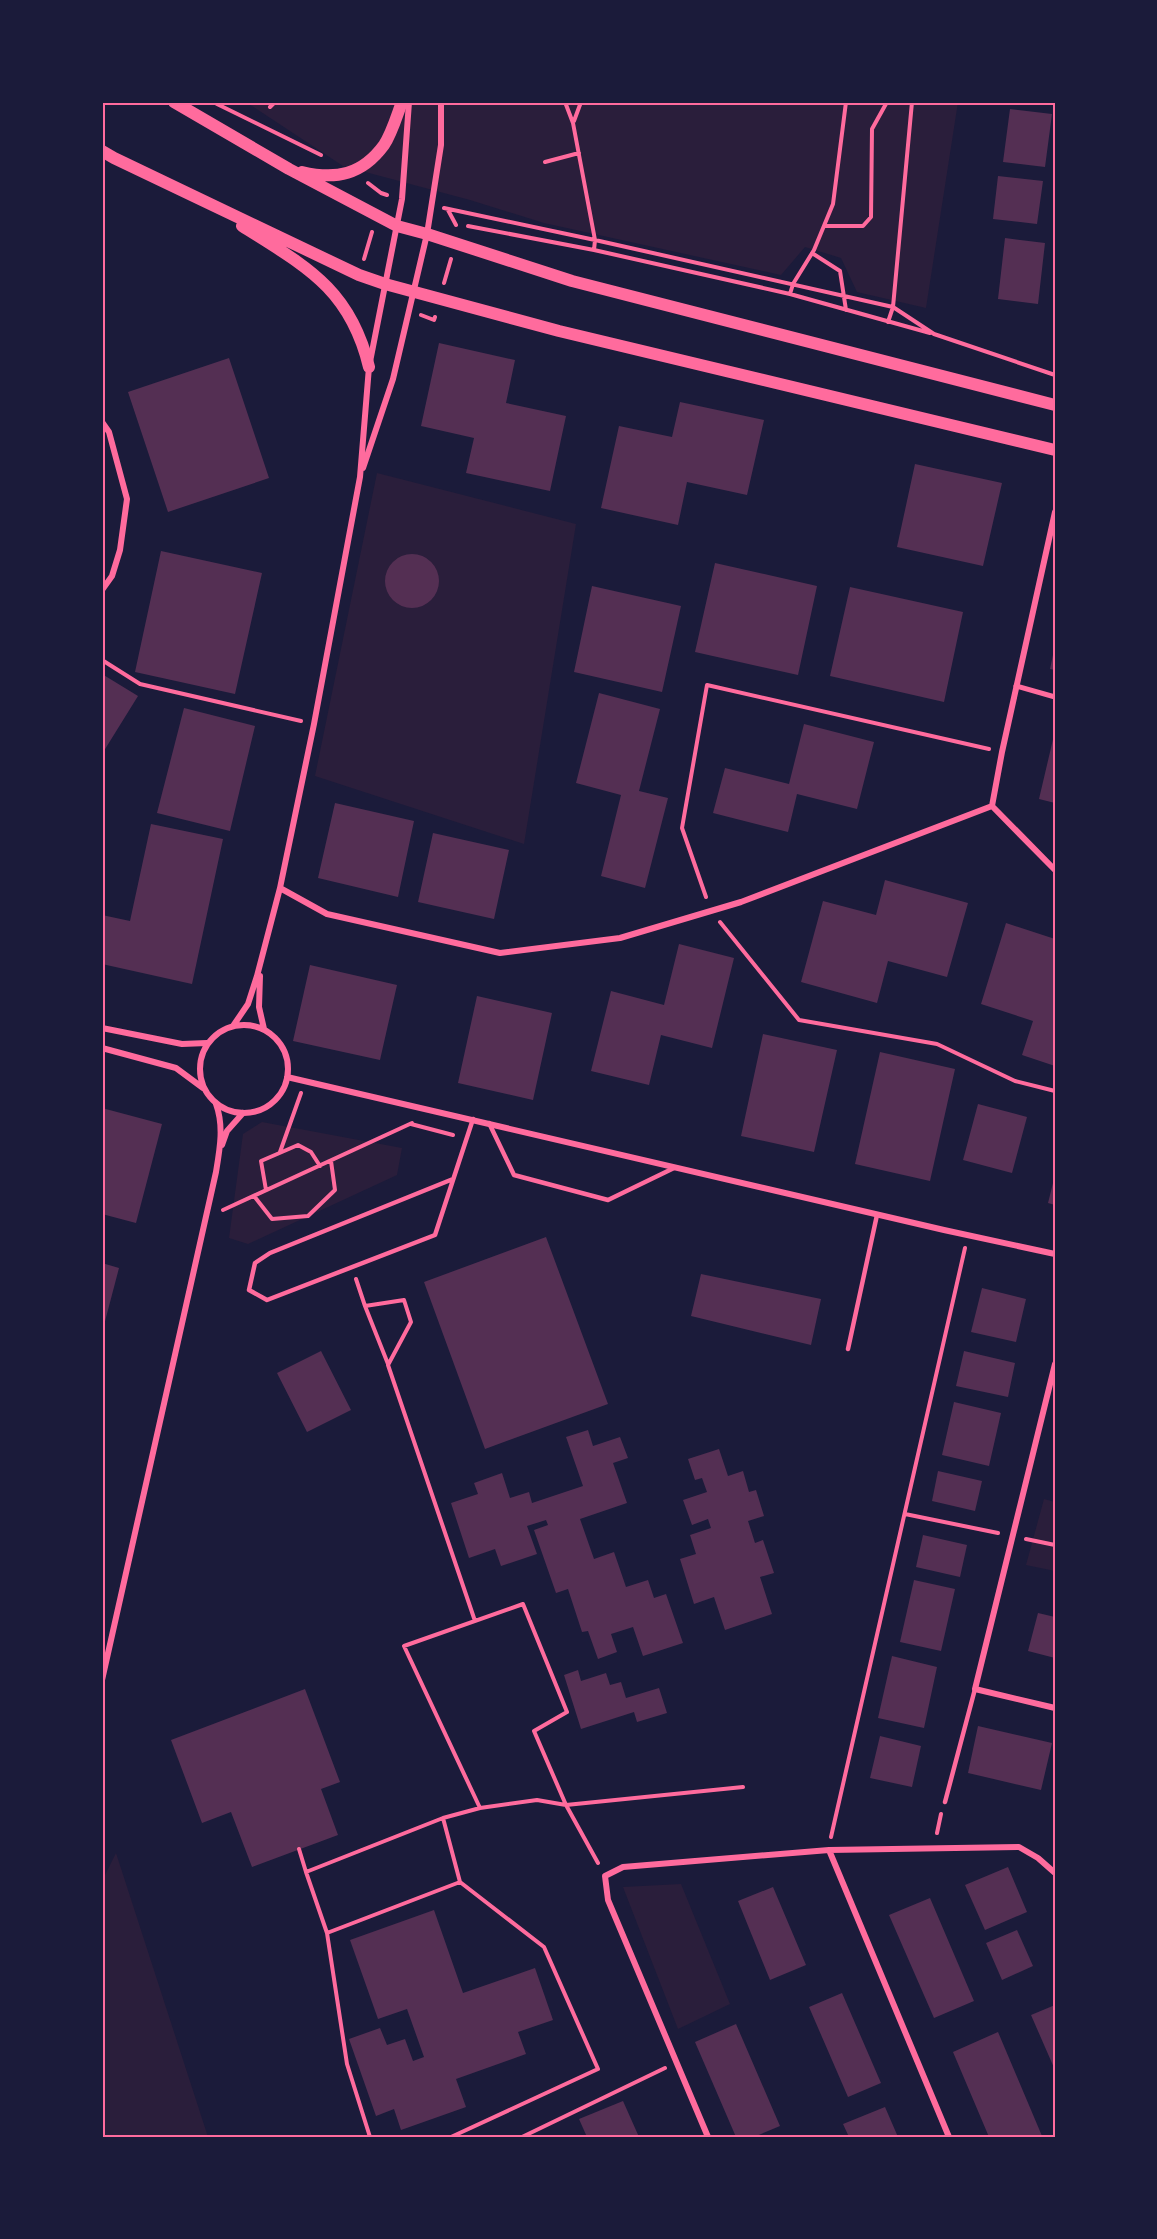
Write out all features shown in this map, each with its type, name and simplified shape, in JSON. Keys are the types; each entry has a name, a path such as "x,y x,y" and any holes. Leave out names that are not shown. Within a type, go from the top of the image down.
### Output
{"main road":[{"path":"174,102 289,169 376,217 397,226 572,281 1055,405"},
{"path":"289,169 322,176 354,172 385,144 402,102"},
{"path":"102,151 359,275 385,284 570,333 1055,450"},
{"path":"195,197 308,268 340,301 363,344 369,367"}],"street":[{"path":"233,1026 248,1004 261,959 280,888 314,724 360,477 369,367 402,199 409,102"},
{"path":"360,477 393,379 427,234 441,145 441,102"},
{"path":"102,422 109,432 127,499 120,550 112,576 102,590"},
{"path":"992,806 1055,512"},
{"path":"1016,686 1055,697"},
{"path":"280,888 327,914 500,953 620,938 731,905 992,806"},
{"path":"992,806 1055,870"},
{"path":"261,959 259,1007 264,1029"},
{"path":"204,1089 199,1065 202,1054 207,1043 223,1029 243,1024 264,1029 273,1036 286,1054 287,1077 280,1094 267,1107 255,1112 229,1111 216,1104"},
{"path":"102,1028 183,1044 207,1043"},
{"path":"102,1048 176,1068 204,1089 216,1104 220,1116 219,1151 206,1218 102,1680"},
{"path":"287,1077 968,1236 1055,1254"},
{"path":"219,1151 227,1131 243,1113"},
{"path":"1055,1364 975,1689 1055,1708"},
{"path":"708,2137 608,1900 605,1876 622,1867 828,1850 1019,1847 1038,1858 1055,1873"},
{"path":"828,1850 949,2137"}],"lane":[{"path":"453,1179 270,1253 255,1263 249,1290 267,1300 435,1235 473,1119"},
{"path":"489,1123 514,1175 608,1200 675,1167"},
{"path":"848,1349 877,1215"},
{"path":"945,1802 975,1689"}],"path":[{"path":"214,102 324,157"},
{"path":"270,106 275,102"},
{"path":"565,102 573,123 579,153 595,240 594,250"},
{"path":"573,123 581,102"},
{"path":"790,294 793,284 812,253 833,204 846,102"},
{"path":"824,226 864,226 871,217 872,129 887,102"},
{"path":"888,322 893,308 912,102"},
{"path":"545,162 579,153"},
{"path":"354,172 381,193 359,275"},
{"path":"433,204 448,210 595,240 893,308 934,334"},
{"path":"456,224 594,250 790,294 934,334 1055,375"},
{"path":"812,253 840,271 846,310"},
{"path":"102,660 140,684 314,724"},
{"path":"280,1152 305,1081"},
{"path":"206,1218 439,1111"},
{"path":"266,1190 261,1161 280,1152 298,1145 311,1152 320,1166"},
{"path":"254,1196 272,1219 308,1216 335,1190 331,1161"},
{"path":"828,1850 968,1236"},
{"path":"360,1287 475,1621"},
{"path":"365,1306 404,1300 411,1322 388,1365"},
{"path":"905,1514 1055,1545"},
{"path":"480,1808 404,1646 523,1604 567,1712 534,1731 566,1805 605,1876"},
{"path":"306,1872 443,1818 480,1808 537,1800 566,1805 743,1787"},
{"path":"933,1848 945,1802"},
{"path":"443,1818 460,1882 543,1947 598,2069 451,2137"},
{"path":"299,1849 327,1933 347,2064 370,2137"},
{"path":"327,1933 460,1882"},
{"path":"522,2137 676,2062"}],"shaded area":[{"path":"246,102 958,102 926,308 857,292 841,258 805,247 781,275 544,223 470,200 343,166"},
{"path":"377,473 576,524 524,844 315,776"},
{"path":"262,1122 402,1148 397,1175 248,1244 229,1238 243,1134"},
{"path":"1044,1499 1055,1502 1055,1571 1026,1565"},
{"path":"116,1853 208,2137 102,2137 102,1881"},
{"path":"681,1884 730,2004 678,2029 623,1887"}],"building":[{"path":"1010,109 1052,114 1045,167 1003,162"},
{"path":"998,176 1043,181 1037,224 993,219"},
{"path":"1005,238 1045,243 1038,304 998,299"},
{"path":"439,343 515,360 506,403 566,416 550,491 466,473 474,438 421,426"},
{"path":"229,358 269,478 168,512 128,392"},
{"path":"680,402 764,420 747,495 687,482 678,525 601,508 619,426 672,437"},
{"path":"915,464 1002,483 983,566 897,547"},
{"path":"161,551 262,573 235,694 135,672"},
{"path":"407,554 417,554 427,558 435,566 439,581 435,596 427,604 417,608 407,608 397,604 389,596 385,586 385,576 389,566 397,558"},
{"path":"715,563 817,586 798,675 695,652"},
{"path":"592,586 681,606 662,692 574,672"},
{"path":"850,587 963,612 944,702 830,676"},
{"path":"1055,650 1055,670 1050,669"},
{"path":"102,674 138,696 102,754"},
{"path":"599,693 660,709 639,791 668,798 645,888 601,876 621,795 576,783"},
{"path":"184,708 255,726 230,831 157,813"},
{"path":"804,724 874,742 857,809 797,794 788,832 713,813 725,768 789,784"},
{"path":"1055,735 1055,803 1039,799"},
{"path":"335,803 414,821 398,897 318,878"},
{"path":"151,824 223,839 192,984 102,964 102,915 130,921"},
{"path":"433,833 509,850 494,919 418,902"},
{"path":"885,880 968,903 947,977 888,961 877,1003 801,982 823,901 876,915"},
{"path":"1006,923 1055,939 1055,1066 1022,1055 1033,1021 981,1004"},
{"path":"679,944 734,958 712,1048 661,1035 649,1085 591,1071 611,991 664,1005"},
{"path":"310,965 397,985 380,1060 293,1041"},
{"path":"477,996 552,1013 533,1100 458,1083"},
{"path":"763,1034 837,1050 814,1152 741,1136"},
{"path":"880,1052 955,1069 930,1181 855,1164"},
{"path":"978,1104 1027,1117 1012,1173 963,1160"},
{"path":"102,1108 162,1124 136,1223 102,1214"},
{"path":"1055,1180 1055,1205 1048,1203"},
{"path":"546,1237 608,1404 485,1449 424,1282"},
{"path":"102,1263 119,1268 103,1329 102,1329"},
{"path":"701,1274 821,1299 811,1345 691,1316"},
{"path":"982,1288 1026,1299 1016,1342 971,1332"},
{"path":"321,1351 351,1410 307,1432 277,1373"},
{"path":"964,1351 1015,1363 1008,1397 956,1386"},
{"path":"954,1402 1001,1413 989,1466 942,1455"},
{"path":"588,1430 593,1446 620,1437 628,1458 613,1463 627,1503 580,1519 594,1559 614,1552 626,1587 648,1580 654,1598 666,1594 683,1643 643,1656 633,1627 611,1634 617,1652 598,1659 588,1631 582,1632 568,1589 556,1593 534,1530 548,1525 546,1520 527,1526 537,1554 501,1566 495,1549 469,1558 451,1503 478,1494 474,1483 502,1473 510,1498 529,1492 532,1503 583,1486 566,1437"},
{"path":"719,1449 728,1476 743,1471 749,1492 756,1490 764,1516 748,1521 755,1543 763,1540 774,1573 760,1577 772,1614 725,1630 714,1597 694,1604 680,1559 696,1554 690,1535 711,1528 708,1519 692,1525 683,1500 707,1492 702,1478 695,1480 688,1459"},
{"path":"938,1471 982,1481 975,1511 932,1501"},
{"path":"923,1535 967,1545 960,1577 916,1567"},
{"path":"914,1580 955,1589 941,1651 900,1642"},
{"path":"1038,1613 1055,1617 1055,1658 1028,1651"},
{"path":"892,1656 937,1667 924,1728 878,1718"},
{"path":"578,1670 581,1681 606,1673 610,1685 621,1682 626,1698 659,1688 667,1713 637,1722 634,1712 581,1729 564,1675"},
{"path":"305,1689 340,1782 321,1789 338,1835 252,1867 231,1812 202,1823 171,1740"},
{"path":"978,1726 1052,1743 1041,1790 968,1773"},
{"path":"880,1736 921,1746 912,1787 870,1778"},
{"path":"1008,1867 1027,1912 985,1930 965,1885"},
{"path":"773,1887 806,1965 770,1980 738,1901"},
{"path":"930,1898 974,2001 934,2018 889,1915"},
{"path":"434,1910 463,1993 535,1968 553,2020 518,2032 526,2054 456,2079 466,2107 401,2130 394,2109 376,2116 349,2039 380,2028 387,2045 405,2039 413,2061 424,2057 407,2009 378,2019 350,1940"},
{"path":"1017,1930 1033,1966 1002,1980 986,1943"},
{"path":"842,1993 881,2083 848,2097 809,2007"},
{"path":"1055,2005 1055,2070 1031,2015"},
{"path":"736,2024 780,2126 754,2137 736,2137 695,2042"},
{"path":"998,2032 1042,2136 1040,2137 989,2137 953,2052"},
{"path":"623,2101 639,2137 587,2137 579,2119"},
{"path":"885,2107 898,2137 849,2137 843,2124"}]}
